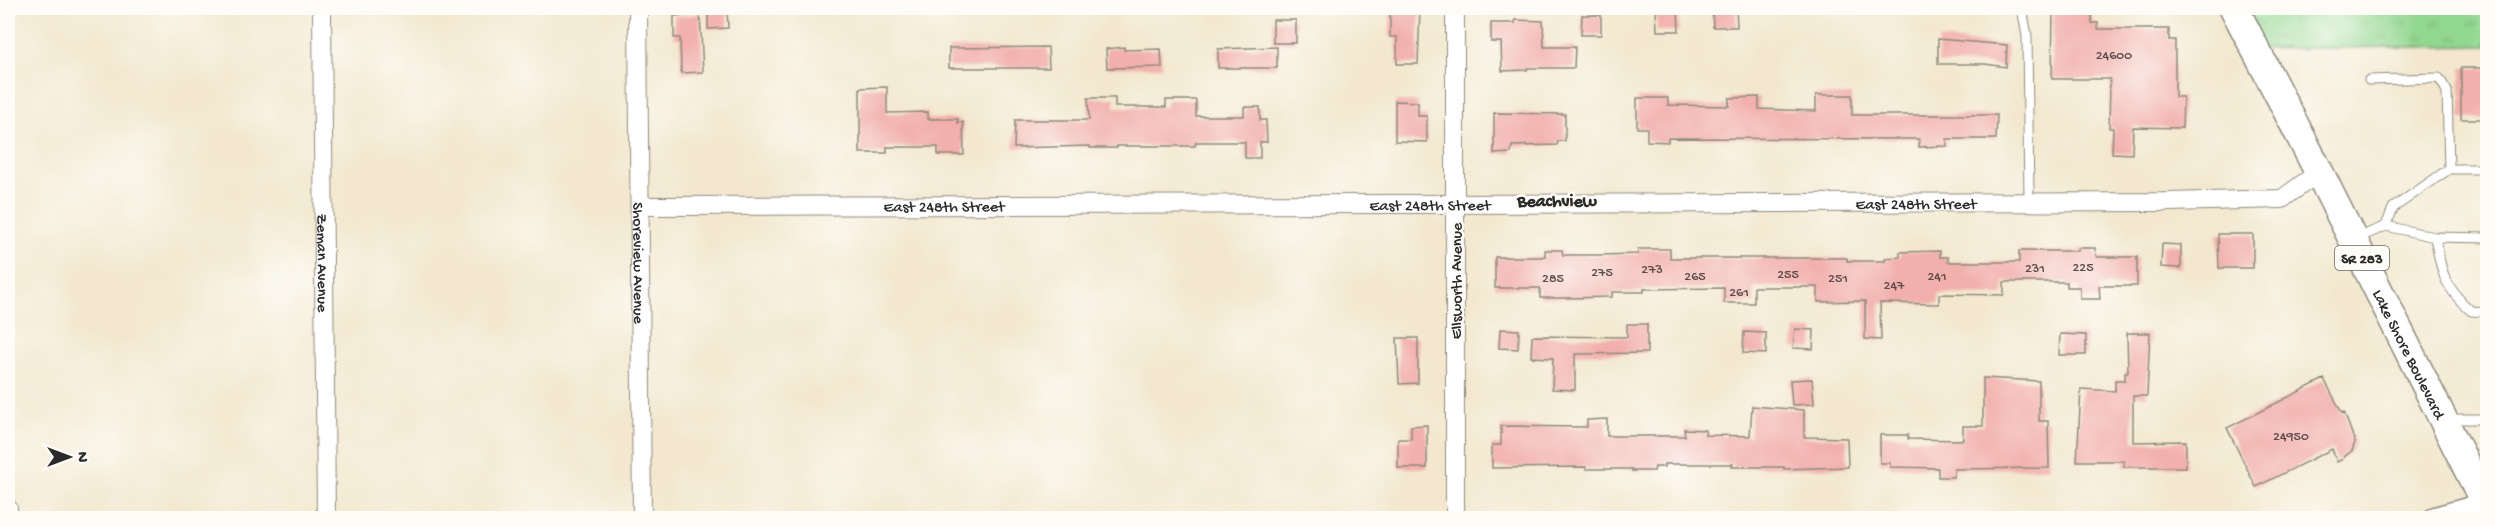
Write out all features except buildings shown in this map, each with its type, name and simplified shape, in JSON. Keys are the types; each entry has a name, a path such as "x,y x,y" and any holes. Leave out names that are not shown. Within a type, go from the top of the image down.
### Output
{"main road":[{"name":"Lake Shore Boulevard","path":"2234,8 2319,172 2486,507"}],"street":[{"name":"Zeman Avenue","path":"322,8 326,519"},
{"name":"Shoreview Avenue","path":"638,8 642,519"},
{"name":"Ellsworth Avenue","path":"1455,8 1455,519"},
{"name":"East 248th Street","path":"640,206 1455,205 2282,199 2319,172"},
{"path":"2434,519 2486,507"},
{"path":"8,508 8,519"}],"lane":[{"path":"2022,8 2028,36 2029,202"},
{"path":"2368,80 2439,78 2447,91 2449,169"},
{"path":"2386,226 2393,208 2449,169 2487,169"},
{"path":"2352,240 2386,226 2435,237 2487,238"},
{"path":"2435,237 2440,265 2453,295 2471,311 2487,312"},
{"path":"2441,419 2487,419"}],"green space":[{"path":"2234,8 2487,8 2487,46 2255,49"}],"district":[{"name":"Beachview","path":"1557,200"}]}
